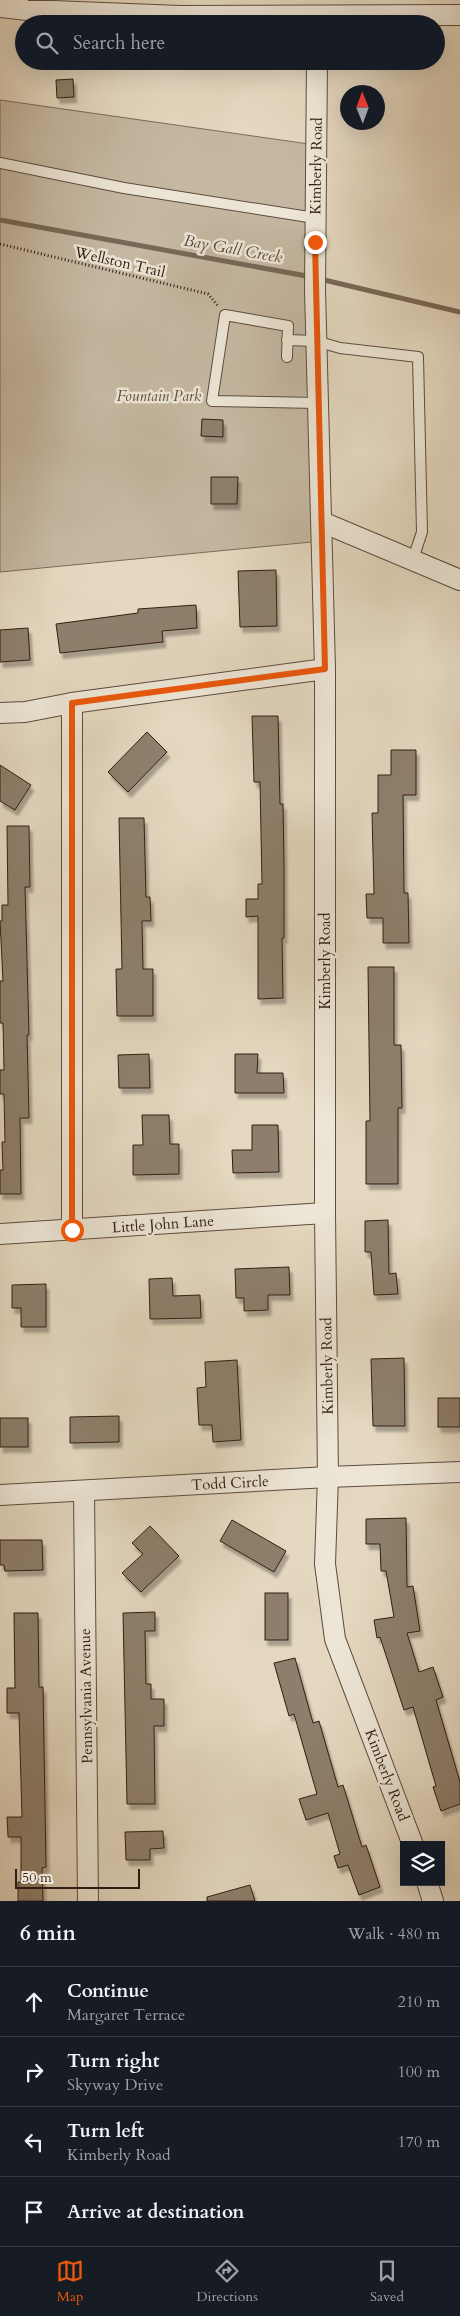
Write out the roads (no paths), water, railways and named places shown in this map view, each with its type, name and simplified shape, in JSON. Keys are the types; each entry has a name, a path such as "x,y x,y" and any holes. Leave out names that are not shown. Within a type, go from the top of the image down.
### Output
{"street":[{"path":"0,7 27,10 154,15"},
{"path":"445,16 460,15"},
{"name":"Kimberly Road","path":"317,70 316,341 325,669 325,1213 328,1477 325,1564 334,1638 411,1841"},
{"path":"322,522 460,580"},
{"path":"0,713 25,712 72,703 325,669"},
{"path":"72,703 72,1230"},
{"name":"Little John Lane","path":"0,1234 325,1213"},
{"name":"Todd Circle","path":"0,1495 328,1477 460,1472"},
{"name":"Pennsylvania Avenue","path":"84,1491 88,1901"},
{"path":"427,1886 433,1901"}],"lane":[{"path":"0,163 124,188 315,218"},
{"path":"287,357 288,326 225,315 212,401 318,403"},
{"path":"287,340 316,341 340,348 418,356 422,532 412,559"}],"waterway":[{"name":"Bay Gall Creek","path":"0,220 312,277"},
{"name":"Bay Gall Creek","path":"320,279 460,312"}],"park label":[{"name":"Fountain Park","path":"159,396"}]}
